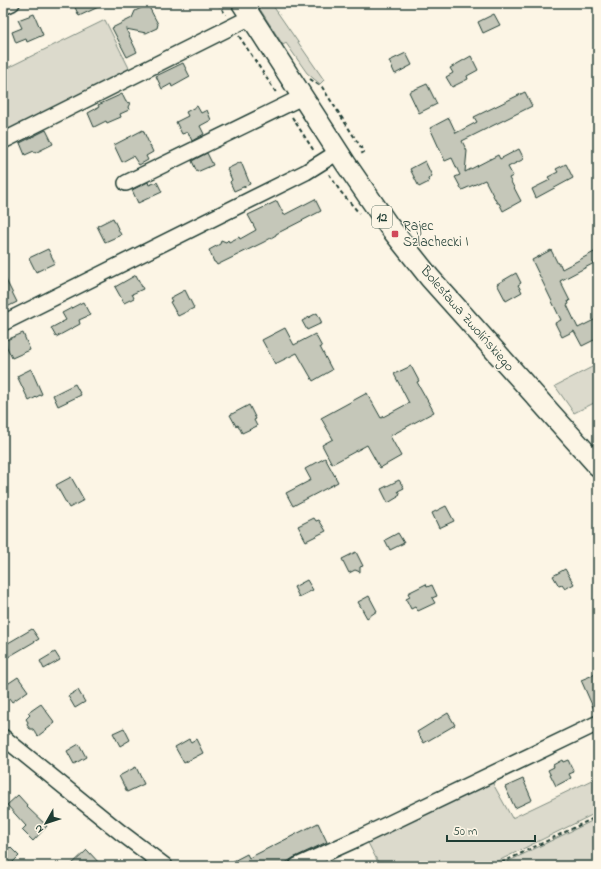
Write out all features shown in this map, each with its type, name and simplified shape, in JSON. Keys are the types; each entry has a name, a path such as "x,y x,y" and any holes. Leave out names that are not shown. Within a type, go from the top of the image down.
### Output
{"main road":[{"name":"Bolesława Zwolińskiego","path":"247,10 338,152 388,225 416,260 598,466"}],"street":[{"path":"3,8 12,3"},
{"path":"3,141 233,26 247,10"},
{"path":"126,182 302,96"},
{"path":"3,323 306,172 338,152"},
{"path":"297,866 359,838 598,723"},
{"path":"5,742 164,866"}],"path":[{"path":"218,3 340,191 359,213"},
{"path":"495,866 598,816"}],"shaded area":[{"path":"256,3 271,3 324,80 320,84 307,73 286,43 283,45"},
{"path":"105,20 130,70 3,134 3,70"},
{"path":"598,364 598,401 574,413 555,386"},
{"path":"598,777 598,812 488,866 380,866 365,837 492,782 512,818"},
{"path":"598,818 598,866 499,866 505,863"}],"building":[{"path":"73,3 107,3 79,16"},
{"path":"145,6 149,7 158,24 157,28 146,33 126,29 137,52 127,57 112,28 132,18 135,11"},
{"path":"34,14 43,35 27,42 26,39 16,43 12,32 22,28 18,20"},
{"path":"494,14 500,25 483,33 478,22"},
{"path":"406,53 412,65 395,74 389,61"},
{"path":"471,56 478,70 467,76 468,79 452,87 446,77 453,73 450,68"},
{"path":"183,63 190,77 172,87 171,84 162,89 156,76"},
{"path":"427,84 437,104 419,113 409,92"},
{"path":"525,92 532,106 462,141 467,151 465,172 498,155 500,159 519,149 524,159 508,167 513,176 509,178 521,201 503,211 485,180 462,190 455,177 460,175 452,158 445,161 430,128 449,118 456,133 477,122 474,117"},
{"path":"122,94 126,102 130,103 128,107 129,110 120,114 121,117 107,123 106,121 94,127 88,113 99,107 98,105"},
{"path":"197,106 201,113 207,110 211,120 200,126 204,134 192,141 188,132 182,134 176,122 188,116 186,112"},
{"path":"46,130 53,144 35,153 34,151 25,155 20,143"},
{"path":"143,130 153,152 146,156 148,160 139,165 133,156 122,162 114,145"},
{"path":"207,153 213,165 197,172 192,161"},
{"path":"425,161 432,176 428,179 429,182 419,187 410,169"},
{"path":"241,162 250,184 234,191 230,182 232,180 227,169"},
{"path":"566,164 573,178 536,198 532,189 550,180 548,177 558,172 556,169"},
{"path":"148,182 149,185 157,182 162,192 138,203 132,190"},
{"path":"315,199 321,211 276,234 264,242 217,265 214,262 209,250 220,244 221,240 226,242 228,240 229,242 239,237 240,239 256,230 248,215 277,201 284,215"},
{"path":"113,218 121,235 105,242 97,226"},
{"path":"48,249 55,263 36,272 29,258"},
{"path":"551,250 562,269 598,250 598,261 560,281 570,301 568,301 569,304 567,305 578,328 598,318 598,338 582,346 574,331 562,337 555,323 561,320 532,260"},
{"path":"516,273 521,283 518,285 522,292 506,301 497,284"},
{"path":"3,274 17,302 3,309"},
{"path":"136,275 143,289 132,294 134,298 124,303 115,287"},
{"path":"185,290 194,308 178,316 170,302 172,301 170,298"},
{"path":"83,302 90,315 79,320 80,324 56,337 51,328 66,320 62,313"},
{"path":"317,313 322,323 307,330 302,321"},
{"path":"285,328 294,345 315,334 332,370 313,381 297,353 275,364 262,340"},
{"path":"23,333 30,350 12,358 4,341"},
{"path":"411,366 419,381 417,382 434,412 390,436 401,456 380,468 367,445 332,464 322,445 333,439 321,418 367,393 381,418 409,403 394,374"},
{"path":"31,369 42,394 29,401 17,376"},
{"path":"75,384 81,395 58,406 53,395"},
{"path":"249,405 256,419 254,420 257,426 242,433 230,415"},
{"path":"325,458 338,482 293,506 286,493 311,480 305,469"},
{"path":"71,477 84,500 69,508 56,485"},
{"path":"399,480 404,488 398,491 400,494 397,496 398,497 388,503 381,489"},
{"path":"446,506 454,521 439,528 432,513"},
{"path":"314,518 316,521 319,520 326,531 306,541 298,526"},
{"path":"398,533 404,543 390,550 385,540"},
{"path":"356,552 363,566 360,567 360,572 355,570 349,573 342,559"},
{"path":"565,569 574,584 565,589 562,585 559,586 553,576"},
{"path":"307,580 313,590 299,597 294,587"},
{"path":"426,584 427,587 432,585 437,596 432,598 435,603 418,611 415,607 411,609 406,599 410,597 408,593"},
{"path":"369,596 377,611 367,618 358,602"},
{"path":"32,629 39,639 3,660 3,646"},
{"path":"55,652 60,660 44,669 40,661"},
{"path":"598,673 598,714 596,714 581,680"},
{"path":"18,677 28,691 12,702 3,690 3,687"},
{"path":"78,690 85,702 75,708 68,696"},
{"path":"41,704 55,723 38,736 33,729 30,729 27,725 28,722 26,719 30,715 28,713"},
{"path":"448,713 455,725 424,743 417,732"},
{"path":"124,728 130,740 120,746 113,733"},
{"path":"189,739 191,742 196,739 203,753 184,763 175,747"},
{"path":"79,744 86,757 74,764 67,751"},
{"path":"562,760 563,762 568,760 574,772 569,774 571,778 556,786 548,770"},
{"path":"136,767 144,784 127,792 119,776"},
{"path":"523,779 532,800 515,808 505,787"},
{"path":"18,795 28,806 27,807 47,826 33,841 22,830 26,826 7,805"},
{"path":"318,823 327,842 293,858 281,866 224,866 247,854 249,858"},
{"path":"10,847 19,856 9,866 3,866 3,854"},
{"path":"87,850 102,866 70,866"}],"place":[{"name":"Rajec Szlachecki I","path":"395,234"}]}
